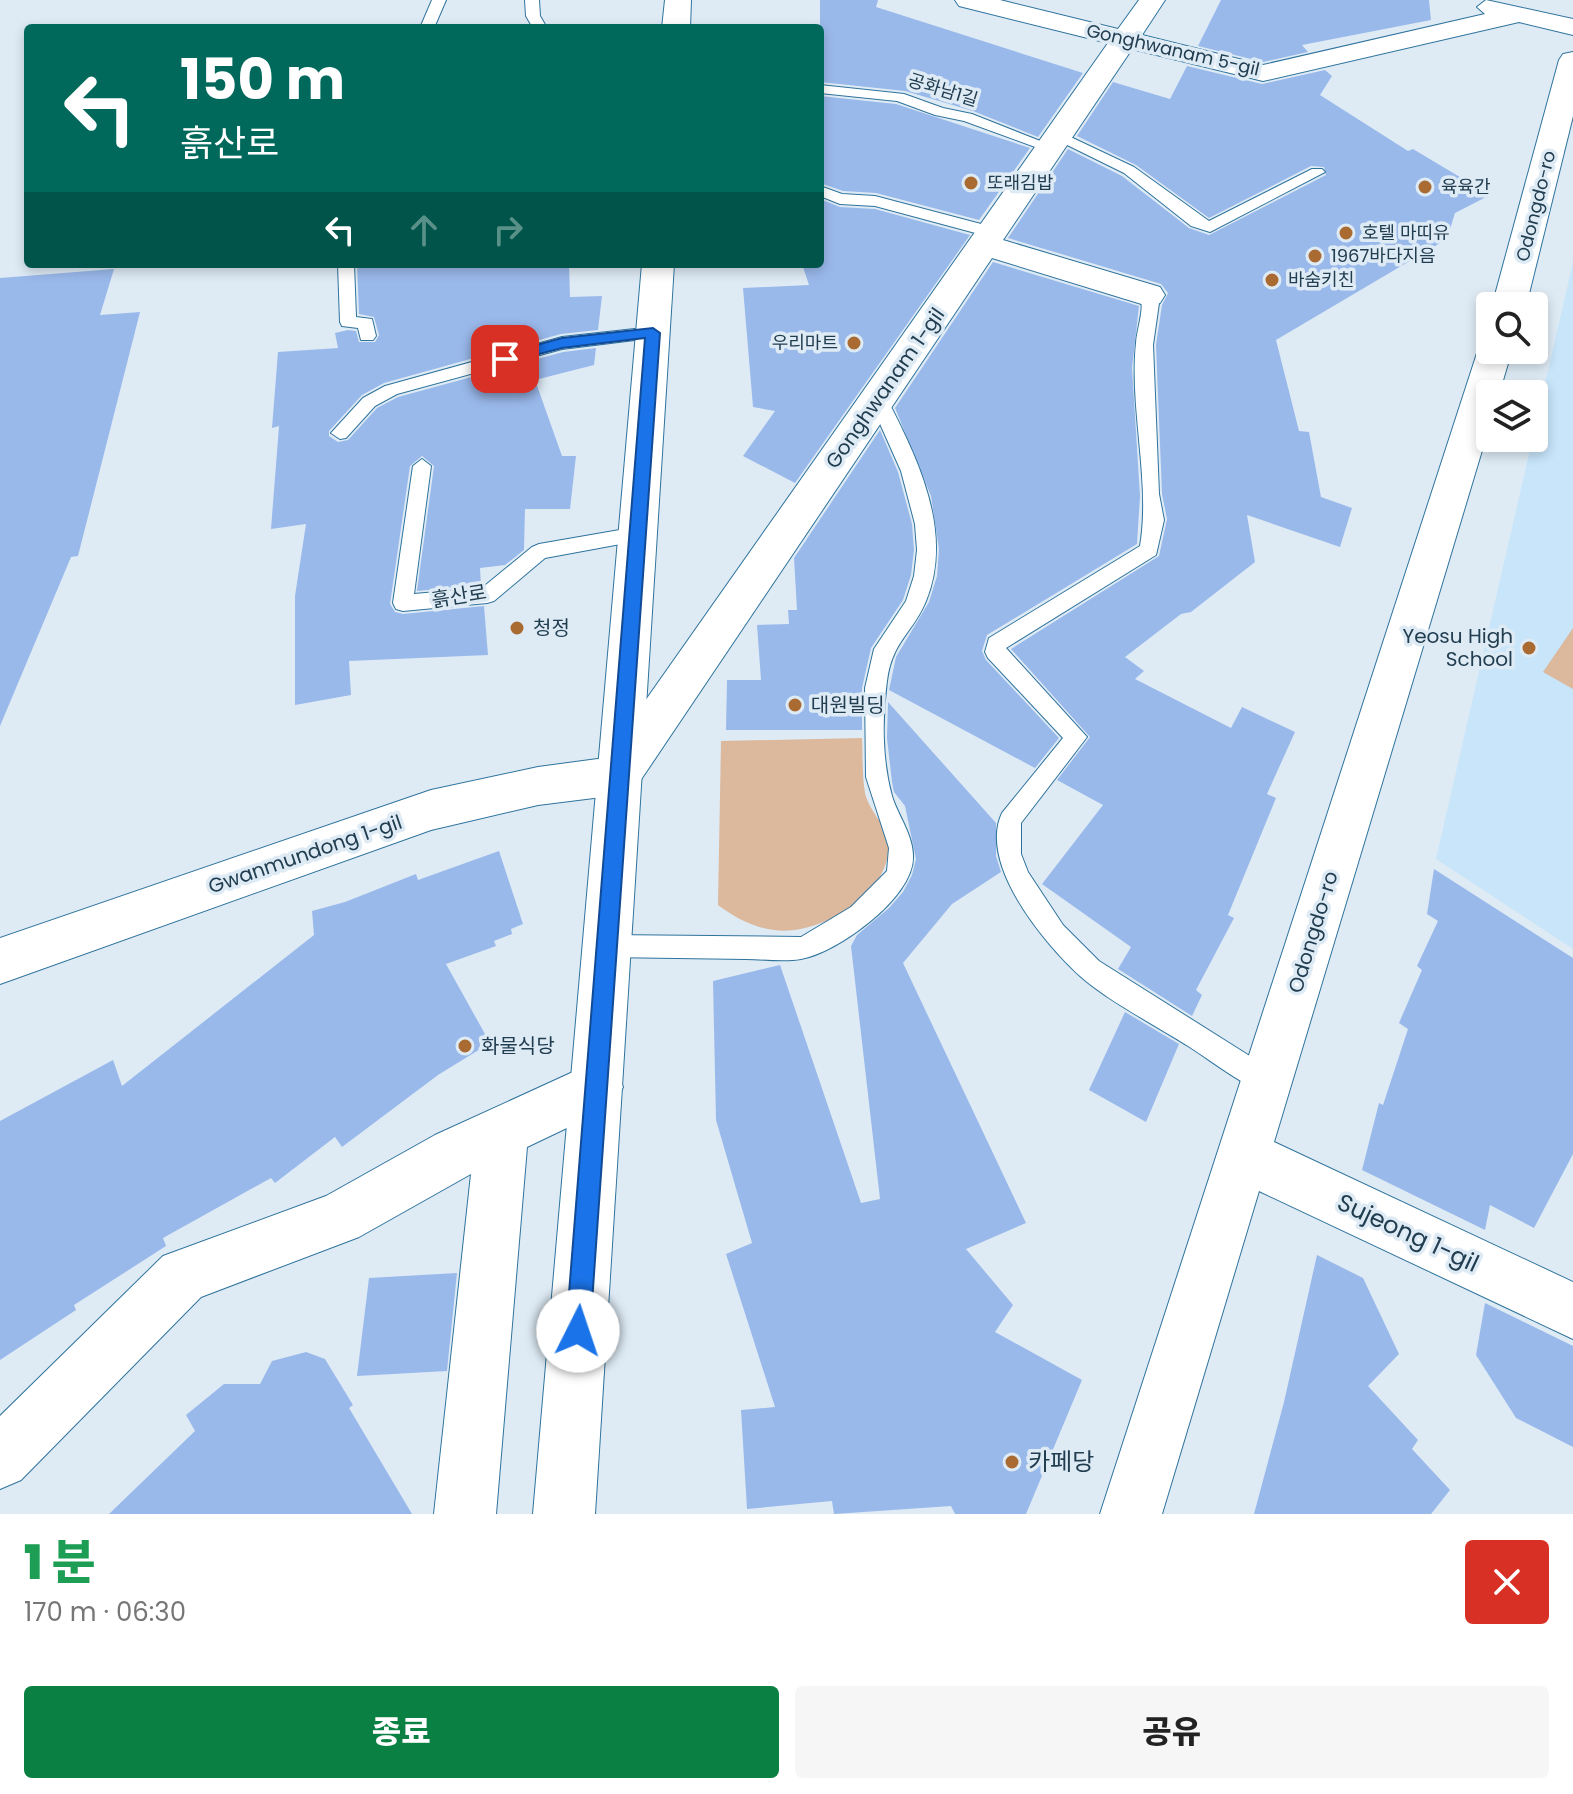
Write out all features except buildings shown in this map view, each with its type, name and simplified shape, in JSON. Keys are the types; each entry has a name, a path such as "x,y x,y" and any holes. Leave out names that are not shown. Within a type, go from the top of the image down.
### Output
{"street":[{"path":"676,24 678,0"},
{"name":"Gonghwanam 5-gil","path":"968,0 1263,73 1519,14"},
{"name":"Gonghwanam 1-gil","path":"618,776 1152,0"},
{"path":"1458,0 1573,27"},
{"name":"Odongdo-ro","path":"1513,292 1573,60"},
{"path":"989,239 1148,295"},
{"path":"564,1514 658,268"},
{"name":"Odongdo-ro","path":"1131,1514 1491,364"},
{"name":"Gwanmundong 1-gil","path":"0,961 431,810 538,786 618,776"},
{"path":"0,1459 183,1276 340,1218 454,1154 597,1087"},
{"path":"465,1514 502,1132"},
{"name":"Sujeong 1-gil","path":"1243,1155 1573,1311"}],"lane":[{"path":"429,24 439,0"},
{"path":"532,0 533,16 538,24"},
{"name":"공화남1길","path":"824,89 899,97 940,112 1111,159 1197,223 1210,227 1317,172"},
{"path":"824,193 840,199 875,201 989,239"},
{"path":"346,268 348,322 366,323 367,336"},
{"path":"1148,295 1151,303 1144,345 1150,494 1154,520 1149,550 996,644 995,652 1076,737 1014,812 1009,830 1009,854 1018,878 1035,906 1075,956 1266,1081"},
{"path":"340,433 369,402 391,390 562,343 653,333"},
{"path":"607,946 801,948 820,942 861,913 897,875 902,863 900,848 880,794 874,715 878,673 887,642 917,599 924,561 924,527 918,489 908,457 878,399"},
{"name":"흙산로","path":"422,466 403,603 487,595 539,552 637,534"}],"shaded area":[{"name":"Yeosu High School","path":"1573,262 1573,949 1436,859 1529,452 1548,452 1546,380"},
{"path":"1573,628 1573,689 1543,672"},
{"path":"862,738 865,793 888,843 886,862 866,895 831,919 792,930 759,927 737,918 718,905 721,741"}],"place":[{"name":"또래김밥","path":"971,183"},
{"name":"육육간","path":"1425,187"},
{"name":"호텔 마띠유","path":"1346,233"},
{"name":"1967바다지음","path":"1315,256"},
{"name":"바숨키친","path":"1272,280"},
{"name":"우리마트","path":"854,343"},
{"name":"청정","path":"517,628"},
{"name":"Yeosu High School","path":"1529,648"},
{"name":"대원빌딩","path":"795,705"},
{"name":"화물식당","path":"465,1046"},
{"name":"카페당","path":"1012,1462"}],"route":[{"path":"505,359 562,343 653,333 578,1331"}]}
